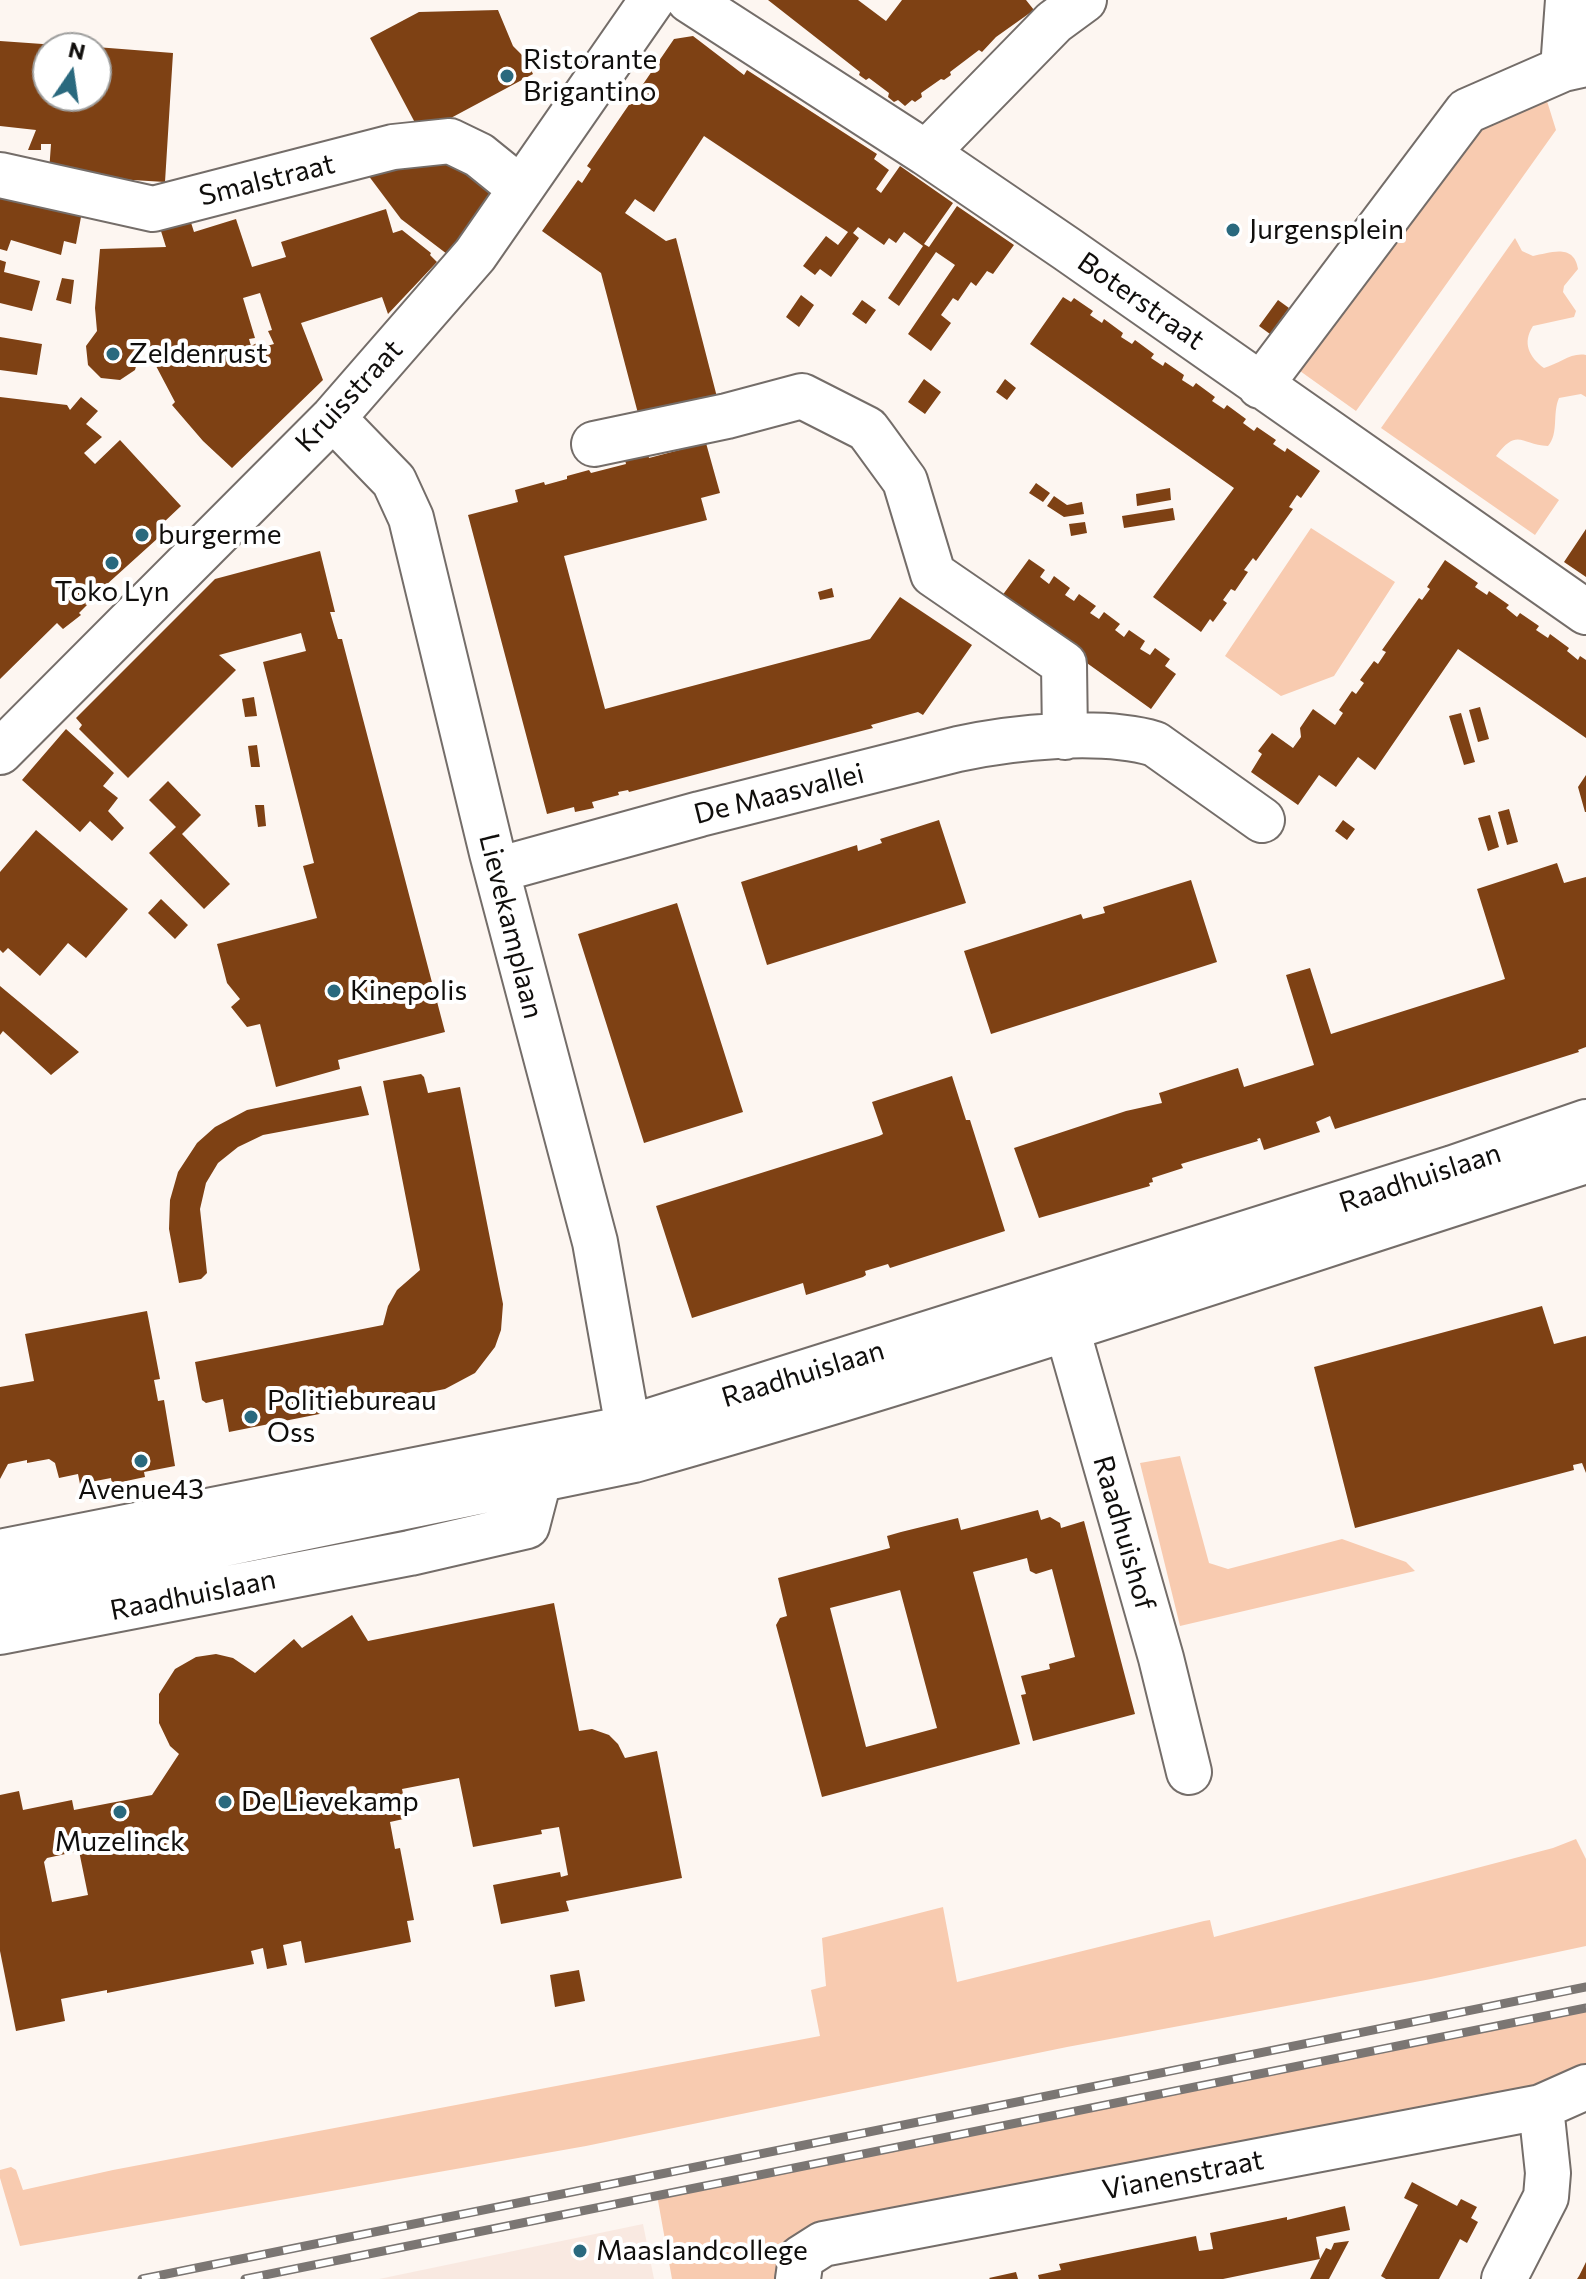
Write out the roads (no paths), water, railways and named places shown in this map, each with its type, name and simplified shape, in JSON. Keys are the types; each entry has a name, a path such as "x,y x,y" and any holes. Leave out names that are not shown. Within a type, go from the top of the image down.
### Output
{"street":[{"name":"Kruisstraat","path":"0,752 333,418 475,255 652,0"},
{"name":"Boterstraat","path":"689,0 926,153 1586,612"},
{"path":"926,153 1054,22 1084,0"},
{"path":"1260,386 1467,111 1574,66 1568,0"},
{"name":"Smalstraat","path":"0,175 153,209 393,147 450,141 479,155 521,189"},
{"path":"594,444 727,416 802,396 867,429 905,481 933,574 1064,664 1065,737"},
{"name":"Lievekamplaan","path":"333,418 394,481 411,518 497,870 595,1242 631,1444"},
{"name":"De Maasvallei","path":"497,870 700,814 958,749 1065,737 1136,739 1155,744 1262,820"},
{"name":"Raadhuislaan","path":"0,1552 631,1444 724,1435 1586,1122"},
{"name":"Raadhuislaan","path":"1062,1311 1586,1161"},
{"name":"Raadhuishof","path":"1062,1311 1161,1658 1189,1772"},
{"name":"Raadhuislaan","path":"0,1590 539,1480 631,1444"},
{"name":"Raadhuislaan","path":"0,1632 410,1553 527,1526 539,1480"},
{"name":"Vianenstraat","path":"798,2279 801,2258 823,2244 1541,2107 1586,2087"},
{"path":"1504,2279 1546,2197 1548,2173 1541,2107"}],"railway":[{"path":"142,2279 1586,1987"},
{"path":"245,2279 1586,2008"}],"place":[{"name":"Ristorante Brigantino","path":"507,76"},
{"name":"Jurgensplein","path":"1233,230"},
{"name":"Zeldenrust","path":"113,354"},
{"name":"burgerme","path":"142,535"},
{"name":"Toko Lyn","path":"112,563"},
{"name":"Kinepolis","path":"334,991"},
{"name":"Politiebureau Oss","path":"251,1417"},
{"name":"Avenue43","path":"141,1461"},
{"name":"De Lievekamp","path":"225,1802"},
{"name":"Muzelinck","path":"120,1812"},
{"name":"Maaslandcollege","path":"580,2251"}]}
